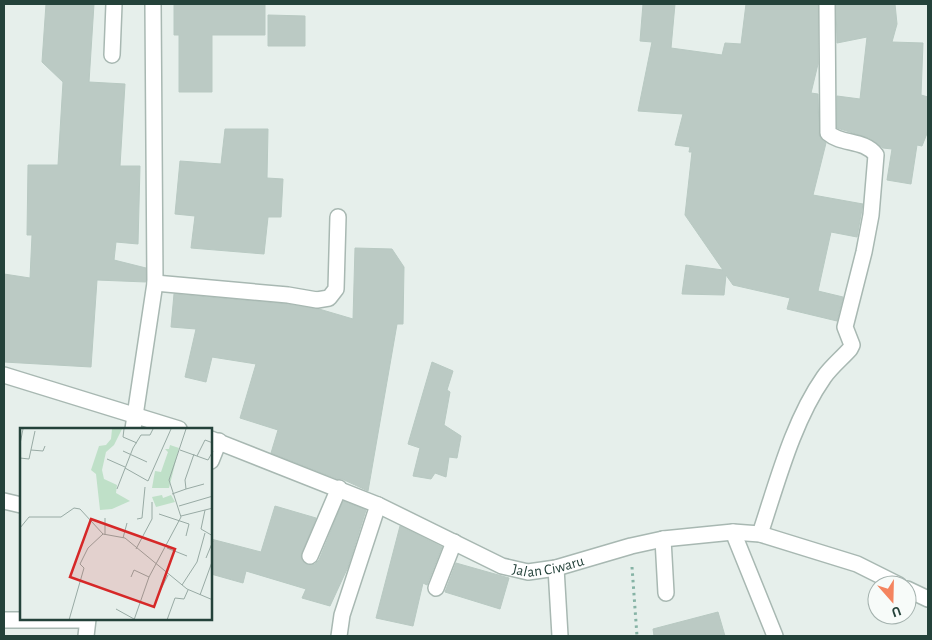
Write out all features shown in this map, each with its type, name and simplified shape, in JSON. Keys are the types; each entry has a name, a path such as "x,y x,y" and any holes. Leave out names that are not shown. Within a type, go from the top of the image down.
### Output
{"street":[{"path":"112,55 114,4"},
{"path":"134,422 155,283 153,4"},
{"path":"760,534 796,428 812,396 825,376 852,345 845,327 864,252 871,215 876,156 873,151 861,143 834,138 828,133 827,4"},
{"path":"155,283 288,295 317,300 328,298 336,289 338,217"},
{"path":"4,375 134,422 173,428"},
{"path":"212,456 215,440"},
{"name":"Jalan Ciwaru","path":"215,440 378,505 502,566 528,572 556,568 631,546 663,539 733,532 760,534 857,564 879,575"},
{"path":"310,556 339,488"},
{"path":"4,501 20,505"},
{"path":"339,636 342,615 378,505"},
{"path":"733,532 775,636"},
{"path":"663,539 666,593"},
{"path":"436,588 454,542"},
{"path":"556,568 560,636"},
{"path":"4,620 20,620"},
{"path":"86,636 87,620"}],"path":[{"path":"631,546 637,636"}],"building":[{"path":"46,4 94,4 89,82 125,84 120,166 140,166 138,244 116,242 114,260 146,268 146,282 97,280 91,367 4,362 4,274 30,278 32,235 27,235 28,165 58,165 63,82 42,62"},
{"path":"174,4 265,4 265,35 212,35 212,92 179,92 179,35 174,35"},
{"path":"643,4 675,4 671,48 722,55 725,43 741,44 746,4 818,4 818,64 811,93 818,94 819,134 820,138 826,143 813,195 863,204 857,237 831,232 818,291 843,297 837,321 787,309 790,298 733,285 726,275 724,295 682,294 686,265 723,270 685,215 692,152 689,152 690,147 675,145 683,114 638,111 652,42 640,41"},
{"path":"836,4 895,4 897,24 892,42 923,43 921,95 928,97 928,131 922,146 917,145 911,184 887,180 892,149 883,148 869,138 837,128 837,96 860,99 867,37 837,43"},
{"path":"268,15 305,16 305,46 268,46"},
{"path":"225,129 268,129 267,178 283,179 281,217 268,217 264,254 191,248 195,216 175,214 180,161 221,164"},
{"path":"355,248 392,249 404,267 403,324 397,324 368,491 342,479 337,479 271,453 278,430 240,418 256,364 212,357 206,382 185,377 196,329 171,327 174,294 287,304 319,309 353,319"},
{"path":"432,362 453,371 447,390 450,392 444,425 461,436 457,458 449,457 446,477 435,473 431,479 413,476 420,448 408,444"},
{"path":"343,501 366,510 348,567 330,606 302,598 306,589 246,571 243,583 212,574 212,539 261,552 275,506 316,518 301,557 306,564 315,564 319,560"},
{"path":"400,526 442,547 427,585 423,583 413,626 376,618"},
{"path":"456,563 509,578 500,609 445,592"},
{"path":"718,612 725,636 654,636 653,629"}]}
